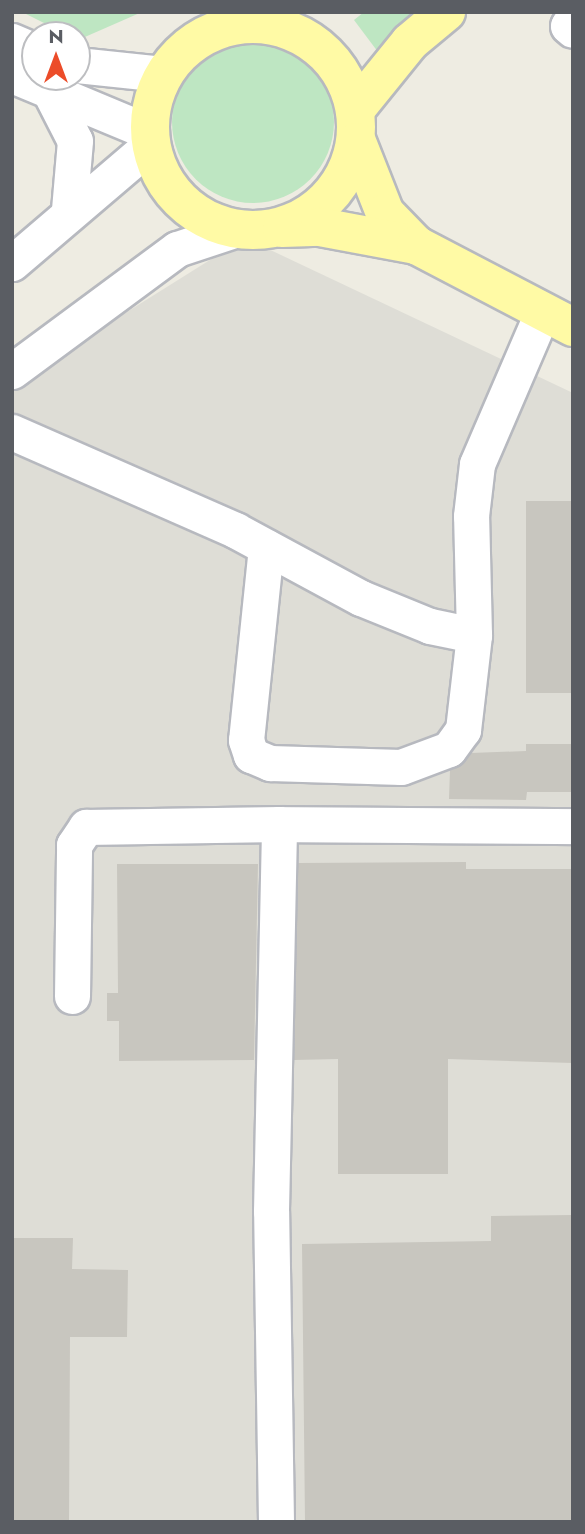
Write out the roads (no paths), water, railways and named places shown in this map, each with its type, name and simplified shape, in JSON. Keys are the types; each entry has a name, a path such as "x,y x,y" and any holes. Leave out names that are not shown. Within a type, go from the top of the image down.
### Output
{"main road":[{"path":"278,228 306,216 330,197 356,126 410,42 446,12"},
{"path":"416,245 385,213 356,126 345,79 326,53 279,18 238,25 208,34 183,51 163,74 152,102 149,139 163,180 183,204 208,221 237,229 320,227 416,245 558,319"}],"street":[{"path":"573,18 568,26 573,30"},
{"path":"91,66 163,74"},
{"path":"50,91 75,141 69,209"},
{"path":"12,263 149,139 54,91"},
{"path":"12,371 177,249 237,229"},
{"path":"266,547 246,740 251,755 270,763 401,767 449,749 463,730 474,635 471,516 477,464 558,319"},
{"path":"12,432 266,547 360,598 430,626 474,635"},
{"path":"72,996 74,845 86,827 279,824 573,826"},
{"path":"275,1522 271,1211 279,824"}]}
